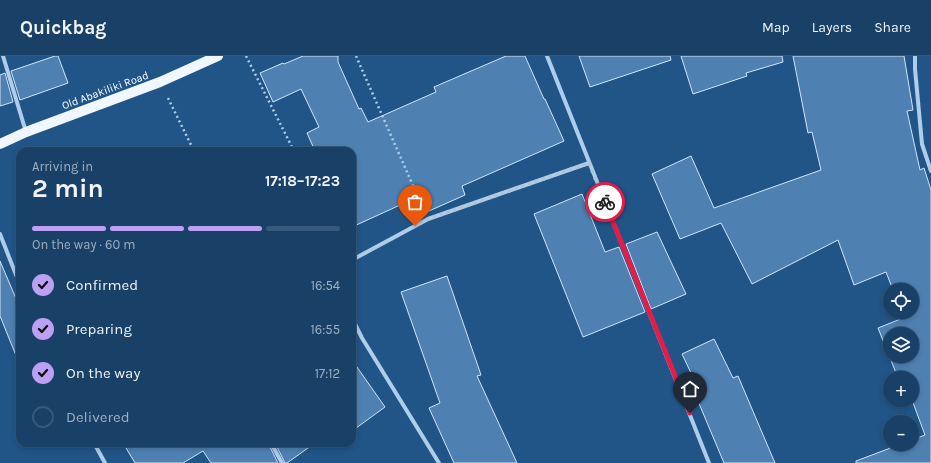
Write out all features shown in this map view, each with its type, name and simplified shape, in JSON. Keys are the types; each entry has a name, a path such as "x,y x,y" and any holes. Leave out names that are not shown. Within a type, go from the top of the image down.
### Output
{"main road":[{"name":"Old Abakiliki Road","path":"0,144 26,132 160,82 218,56"}],"street":[{"path":"2,56 26,132"},
{"path":"547,56 709,463"},
{"path":"915,56 922,144 931,171"},
{"path":"356,258 428,219 589,163"},
{"path":"0,234 16,274"},
{"path":"356,326 439,463"},
{"path":"96,447 105,463"},
{"path":"273,447 282,463"}],"path":[{"path":"246,56 292,147"},
{"path":"356,56 428,219"},
{"path":"160,82 192,147"}],"building":[{"path":"58,56 68,83 20,100 11,71"},
{"path":"303,56 338,56 338,62 359,109 361,108 368,122 436,92 434,87 506,56 525,56 564,141 462,186 465,195 429,211 422,195 356,225 356,147 313,147 307,133 319,127 301,89 273,102 260,73 283,63 284,64"},
{"path":"579,56 670,56 671,60 590,87"},
{"path":"681,56 782,56 783,62 746,73 747,76 693,94"},
{"path":"793,56 904,56 913,110 907,111 920,170 924,168 931,190 931,463 856,463 856,461 883,451 919,451 919,437 925,435 919,415 918,415 915,407 919,407 919,371 895,371 892,363 919,363 919,327 883,327 883,340 878,328 900,319 919,319 919,283 890,283 886,272 854,285 838,240 752,284 721,223 680,239 652,174 691,156 714,208 821,170 812,132 808,133"},
{"path":"5,73 13,102 0,106 0,75"},
{"path":"582,194 605,252 619,247 645,312 583,337 534,214"},
{"path":"657,232 686,294 651,309 626,244"},
{"path":"0,261 16,299 16,356 0,316"},
{"path":"447,276 481,375 477,376 517,463 454,463 429,408 440,403 401,292"},
{"path":"714,339 733,378 738,376 775,463 724,463 695,394 700,392 682,354"},
{"path":"356,366 385,407 356,428"},
{"path":"125,447 270,447 278,463 211,463 203,451 183,463 135,463"},
{"path":"277,447 309,447 287,463 285,463"}],"way so far":[{"path":"415,226 428,219 589,163 605,202"}],"route":[{"path":"605,202 690,413"}]}
